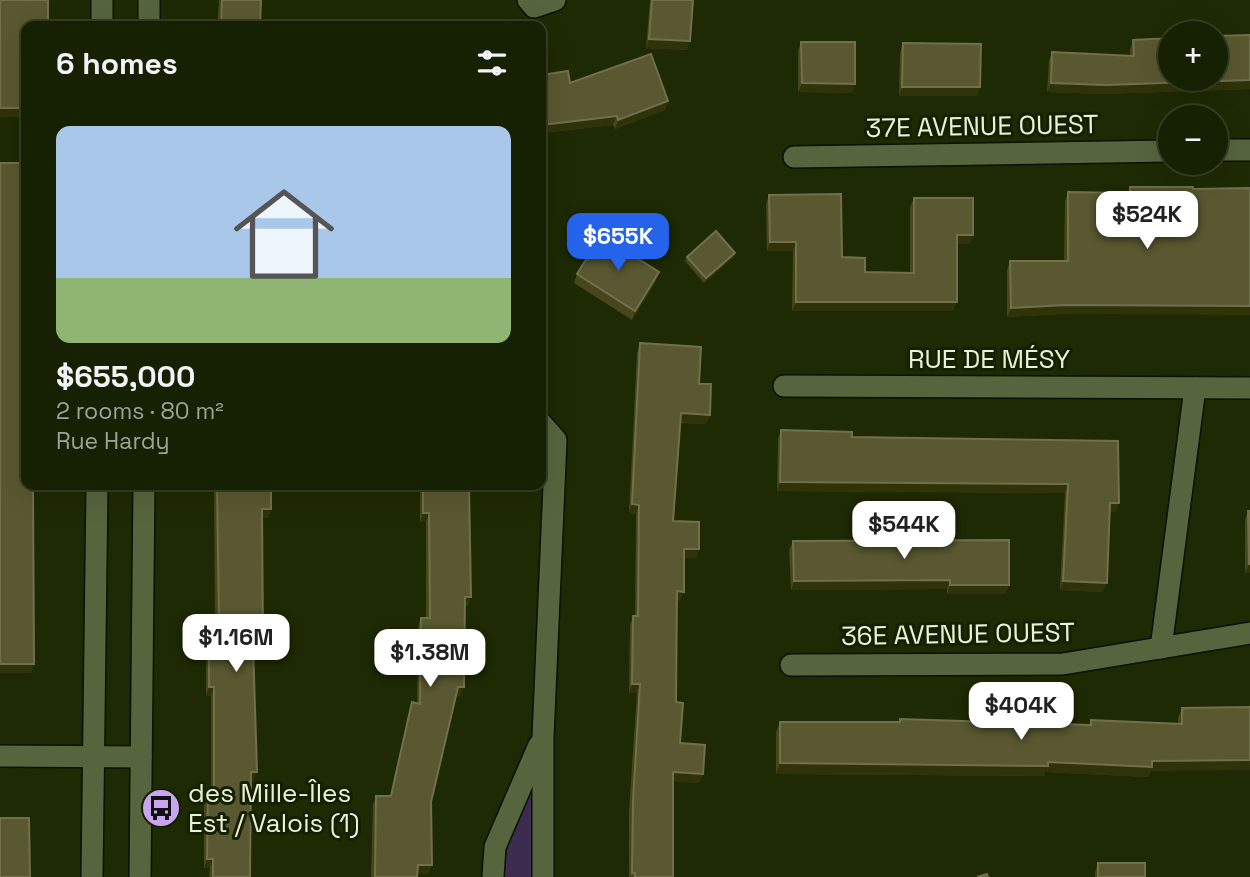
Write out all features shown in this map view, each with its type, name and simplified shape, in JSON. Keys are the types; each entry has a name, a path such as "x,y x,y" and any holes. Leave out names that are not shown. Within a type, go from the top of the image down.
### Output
{"street":[{"path":"102,0 102,21"},
{"path":"149,0 149,21"},
{"path":"528,0 534,7 555,0"},
{"path":"1228,150 1250,150"},
{"name":"37E AVENUE OUEST","path":"794,157 1158,151"},
{"name":"RUE DE MÉSY","path":"784,386 1250,388"},
{"path":"1161,648 1195,388"},
{"path":"543,877 543,737 556,440 546,429"},
{"path":"92,877 97,490"},
{"path":"140,877 144,490"},
{"name":"36E AVENUE OUEST","path":"791,665 1063,664 1250,633"},
{"path":"493,877 495,847 543,737"},
{"path":"0,756 141,757"}],"shaded area":[{"path":"535,770 534,877 499,877 500,853"}],"building":[{"path":"0,0 48,0 48,21 21,21 21,108 0,108"},
{"path":"222,0 261,0 260,21 221,21"},
{"path":"652,0 693,0 690,41 649,39"},
{"path":"1250,35 1250,80 1228,81 1228,36"},
{"path":"1158,39 1158,83 1051,83 1052,52 1134,56 1133,40"},
{"path":"801,42 855,42 855,84 802,83"},
{"path":"903,43 981,44 980,87 902,87"},
{"path":"651,54 668,101 618,120 617,116 546,124 546,74 568,71 570,83"},
{"path":"0,163 21,163 21,490 33,490 34,664 0,664"},
{"path":"1130,187 1250,188 1250,306 1066,305 1011,308 1010,261 1068,261 1068,192 1130,193"},
{"path":"841,194 842,257 865,258 865,272 914,273 914,198 973,198 973,235 957,235 957,302 796,302 796,242 770,242 769,195"},
{"path":"716,231 735,253 706,278 687,257"},
{"path":"601,235 659,272 635,311 577,274"},
{"path":"640,343 701,347 699,384 711,384 710,415 681,413 673,521 699,522 699,549 684,549 684,592 677,591 676,702 683,703 680,743 705,745 703,774 673,772 673,877 635,877 635,873 632,873 640,684 632,684 633,616 638,616 639,505 632,504"},
{"path":"781,430 852,432 852,437 1118,441 1119,503 1110,503 1107,583 1063,581 1068,484 780,482"},
{"path":"217,490 271,490 271,509 262,509 263,644 253,644 257,772 251,772 250,877 213,877 213,859 207,859 208,789 214,789 214,687 209,687 209,620 219,620"},
{"path":"423,490 469,490 471,597 465,597 464,687 458,687 431,802 432,865 418,865 417,877 375,877 376,796 391,796 412,702 420,704 421,618 430,618 429,513 423,513"},
{"path":"1250,511 1250,564 1249,564"},
{"path":"1009,540 1009,585 950,585 950,580 794,581 793,541"},
{"path":"1250,707 1250,760 1152,761 1152,767 1048,762 1048,766 780,763 780,722 900,722 900,719 1091,725 1091,720 1182,724 1182,708"},
{"path":"0,818 29,818 30,877 0,877"},
{"path":"1098,863 1145,863 1145,877 1098,877"}],"place":[{"name":"des Mille-Îles Est / Valois (1)","path":"161,808"}]}
